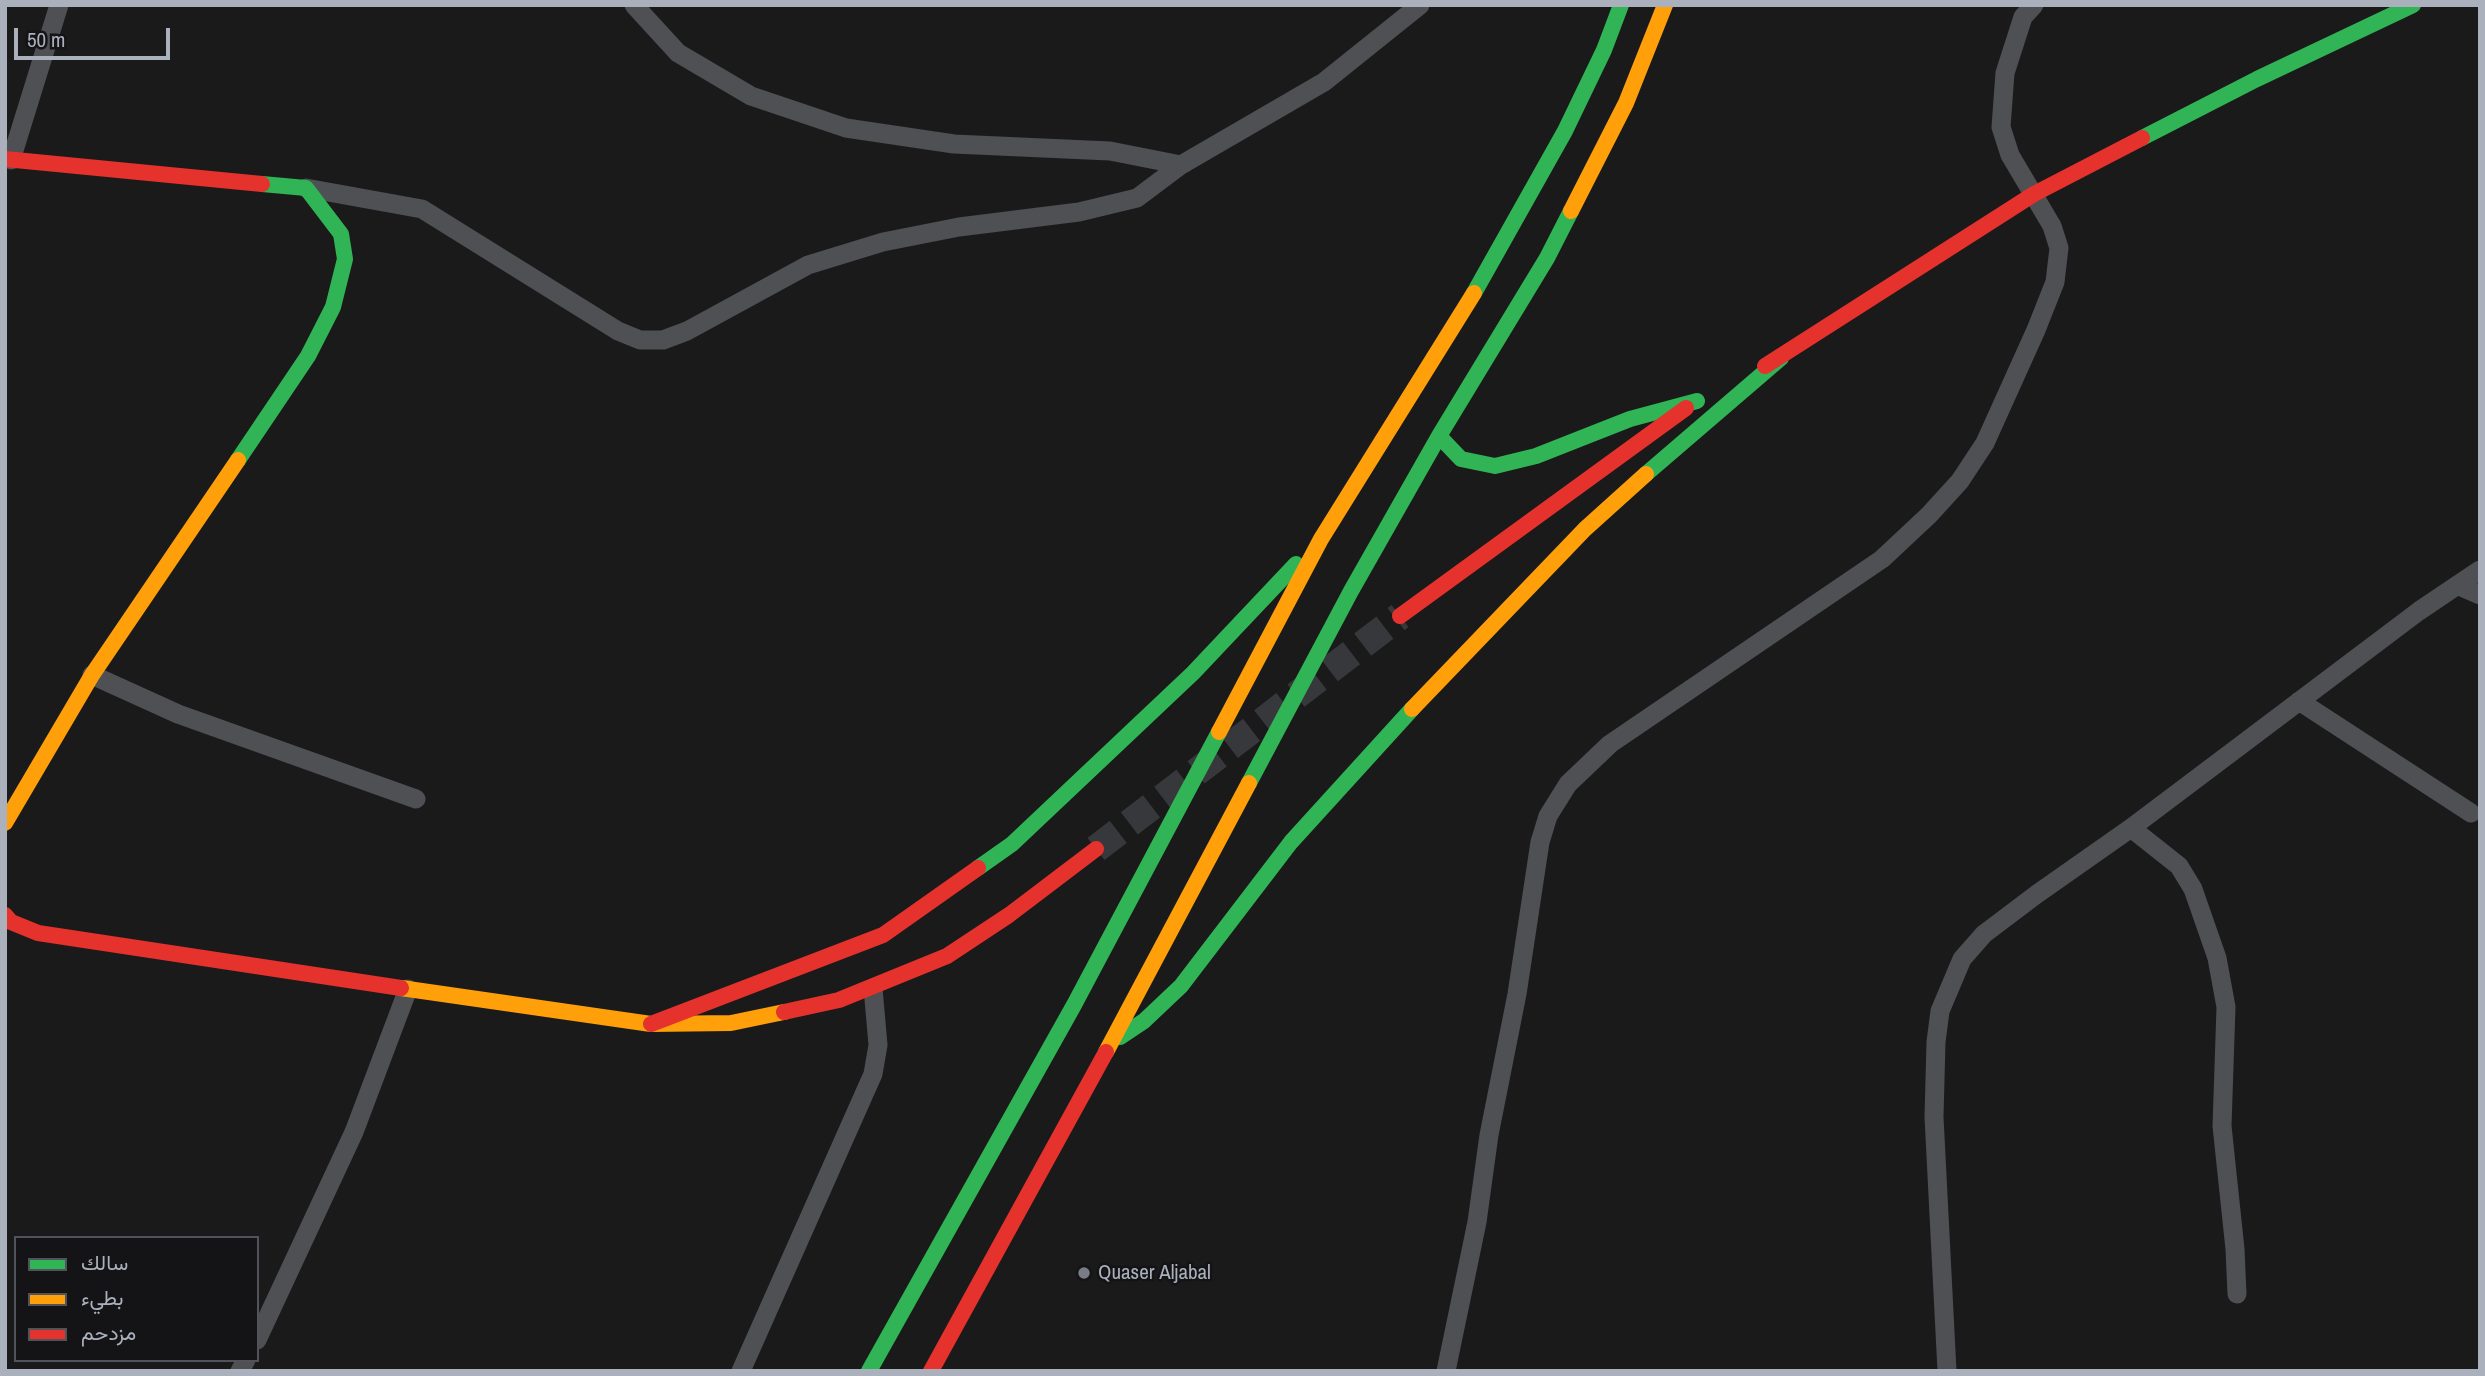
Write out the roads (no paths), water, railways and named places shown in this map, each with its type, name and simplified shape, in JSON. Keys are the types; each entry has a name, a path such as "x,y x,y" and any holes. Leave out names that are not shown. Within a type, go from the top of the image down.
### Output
{"main road":[{"path":"869,1371 1074,1005 1321,539 1482,279 1565,131 1604,50 1621,5"},
{"path":"931,1371 1111,1043 1302,679 1438,436 1547,258 1626,103 1665,5"},
{"path":"1400,617 1709,395 1781,358 2035,194 2257,79 2413,5"},
{"path":"5,823 92,675 308,355 333,307 345,259 341,234 306,188 8,159"},
{"path":"1111,1043 1144,1021 1181,986 1291,842 1410,711 1585,529 1674,448 1781,358"},
{"path":"1438,436 1461,459 1495,466 1536,456 1630,419 1709,395"},
{"path":"651,1024 883,935 1012,844 1193,673 1321,539"},
{"path":"5,915 11,922 38,933 408,989 651,1024 731,1023 839,1000 947,956 1009,915 1096,849"}],"street":[{"path":"8,159 59,5"},
{"path":"634,5 678,53 751,96 846,128 954,144 1110,151 1181,165"},
{"path":"306,188 422,209 618,331 640,340 663,340 687,331 808,265 896,240 960,227 1079,212 1137,198 1181,165 1324,82 1420,5"},
{"path":"1446,1371 1477,1222 1489,1135 1517,994 1539,842 1548,816 1568,784 1610,744 1882,559 1960,481 1985,443 2055,282 2059,248 2052,226 2010,155 2001,127 2005,73 2023,17 2034,5"},
{"path":"1947,1371 1934,1117 1936,1042 1940,1011 1962,959 1984,934 2480,570"},
{"path":"2457,585 2480,595"},
{"path":"92,675 178,715 416,799"},
{"path":"2299,701 2471,813"},
{"path":"2131,828 2179,866 2193,889 2217,958 2226,1007 2222,1126 2237,1294"},
{"path":"741,1371 873,1074 878,1045 873,988"},
{"path":"259,1336 354,1132 408,989"}],"tunnel":[{"path":"1096,849 1400,616"}],"place":[{"name":"Quaser Aljabal","path":"1084,1273"}]}
